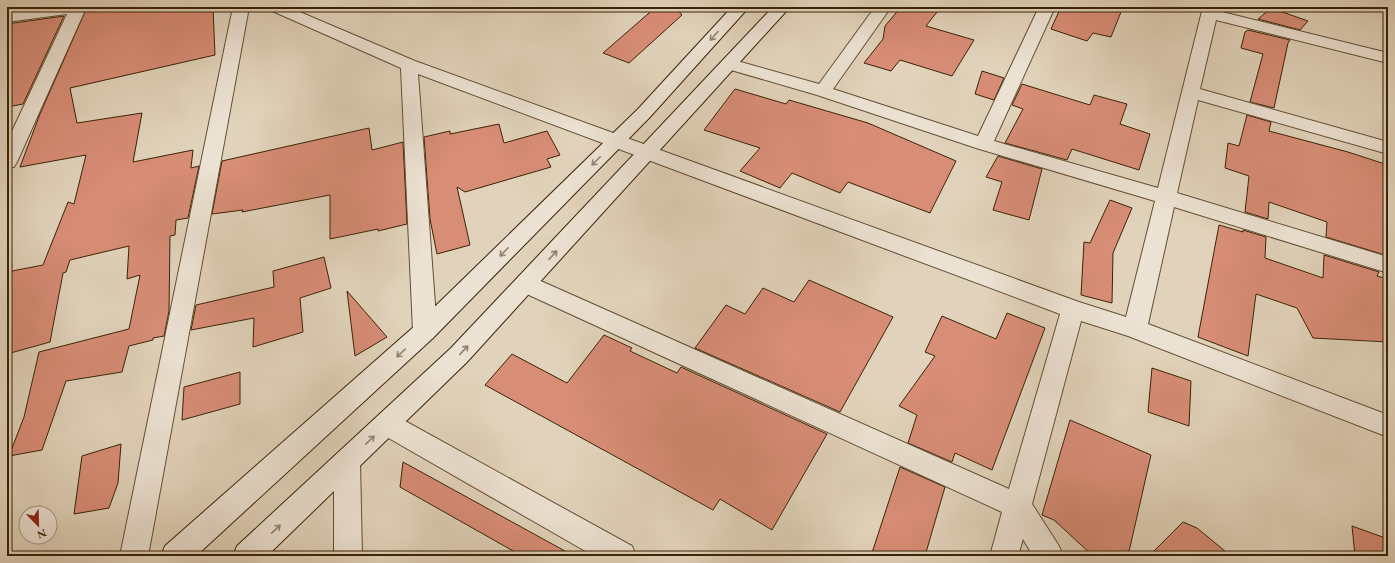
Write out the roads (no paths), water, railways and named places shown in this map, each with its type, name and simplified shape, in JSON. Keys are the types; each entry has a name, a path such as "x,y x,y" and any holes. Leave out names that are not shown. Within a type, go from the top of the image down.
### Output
{"street":[{"path":"7,17 78,7"},
{"path":"7,162 78,7"},
{"path":"134,556 241,7"},
{"path":"275,7 409,65 647,154 1073,309 1136,329 1388,426"},
{"path":"174,556 425,331 644,113 741,7"},
{"path":"248,556 459,355 782,7"},
{"path":"823,91 883,7"},
{"path":"983,144 1048,7"},
{"path":"1136,329 1210,11 1388,58"},
{"path":"730,64 823,91 983,144 1166,197 1388,265"},
{"path":"409,65 425,331"},
{"path":"1191,92 1388,148"},
{"path":"526,284 1018,506 1049,556"},
{"path":"1004,556 1073,309"},
{"path":"387,424 622,556"},
{"path":"347,462 348,556"}]}
